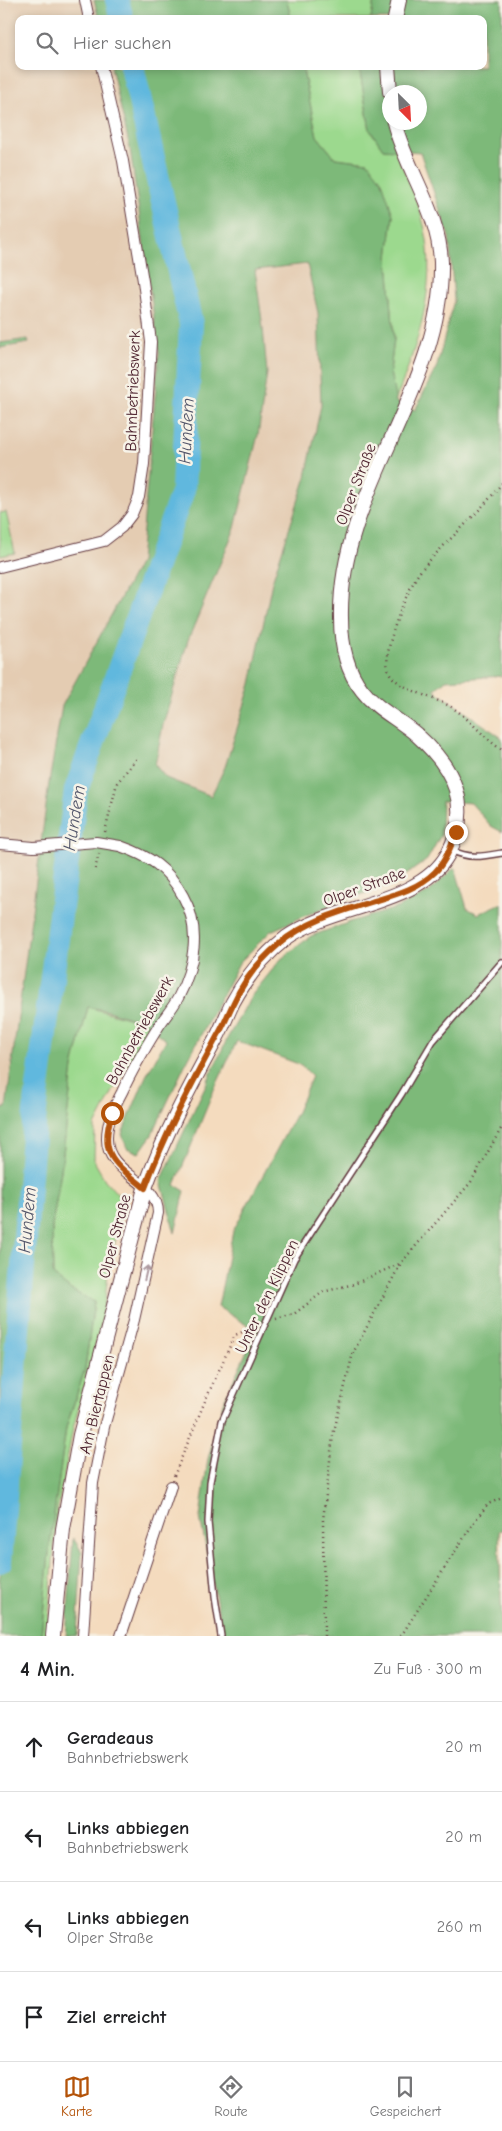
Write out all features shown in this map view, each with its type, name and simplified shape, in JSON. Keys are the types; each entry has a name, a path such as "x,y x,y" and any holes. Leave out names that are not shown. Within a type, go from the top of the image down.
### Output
{"main road":[{"path":"396,15 399,0"},
{"path":"388,70 389,85"},
{"name":"Olper Straße","path":"53,1636 64,1529 80,1435 145,1188 161,1146 187,1093 220,1032 233,1002 249,976 268,954 289,936 319,920 417,886 435,872 450,850 459,818 459,804 454,779 442,762 416,735 378,708 361,689 352,674 342,638 342,592 358,517 421,369 435,329 440,290 441,258 435,229 422,192 405,158 396,130"}],"street":[{"path":"85,0 88,15"},
{"name":"Bahnbetriebswerk","path":"0,567 104,541 122,527 132,514 139,498 144,464 151,342 123,160 102,70"},
{"name":"Bahnbetriebswerk","path":"0,844 34,847 96,842 120,846 141,853 159,866 177,885 189,906 194,932 193,955 178,998 133,1069 108,1125 106,1140 110,1156 117,1166 145,1188"},
{"name":"Am Biertappen","path":"83,1636 94,1484 104,1427 134,1320 158,1213 156,1201 145,1188"},
{"path":"121,1636 171,1486"}],"lane":[{"path":"450,850 467,857 481,857 502,853"},
{"name":"Unter den Klippen","path":"221,1636 215,1597 208,1522 210,1482 222,1421 294,1259 401,1095 433,1041 502,962"}],"path":[{"path":"502,483 488,502 420,570 389,640 386,658 388,673 392,678 452,708 502,750"},
{"path":"103,840 117,783 138,757"},
{"path":"95,869 100,850"},
{"path":"324,1636 323,1520 333,1435 353,1353 401,1263 471,1182 502,1127"},
{"path":"171,1486 205,1401 235,1335 266,1321 294,1314 323,1292 354,1284 401,1263"},
{"path":"401,1636 474,1522 488,1504 502,1498"}],"shaded area":[{"path":"0,0 94,0 98,15 15,15 15,70 112,70 130,148 159,353 140,562 62,706 49,783 6,1108 0,1109"},
{"path":"307,263 318,313 321,405 306,477 272,582 251,684 225,767 211,796 166,778 155,765 163,725 188,640 235,528 267,373 255,270"}],"green space":[{"path":"94,0 287,0 290,15 98,15"},
{"path":"287,0 374,0 372,15 290,15"},
{"path":"374,0 502,0 502,676 446,680 434,690 502,738 502,832 491,826 471,803 442,801 441,835 427,860 396,882 316,911 271,931 239,963 184,1067 152,1135 139,1153 127,1148 122,1134 146,1076 166,1040 142,1022 88,1007 73,1067 61,1171 52,1226 53,1275 71,1290 94,1302 85,1369 66,1428 50,1543 41,1636 0,1636 0,1109 6,1108 49,783 62,706 140,562 159,353 130,148 112,70 303,70 317,136 335,158 368,162 382,181 393,215 388,258 394,339 390,372 396,402 415,410 437,366 454,300 449,237 420,152 383,149 370,130 360,70 487,70 487,15 372,15","holes":["307,264 318,313 321,405 306,477 272,582 251,684 225,767 211,796 166,778 155,765 163,725 188,640 235,528 258,435 267,373 255,270"]},
{"path":"303,70 360,70 370,130 383,149 395,150 414,194 427,240 429,261 426,303 410,363 395,402 390,372 394,339 388,258 393,215 368,162 335,158 317,136"},
{"path":"28,339 29,343 0,348 0,343"},
{"path":"6,512 15,553 0,556 0,513"},
{"path":"455,867 467,908 478,914 502,903 502,1530 499,1531 502,1636 223,1636 200,1517 208,1459 223,1403 256,1331 218,1307 233,1231 297,1112 312,1076 301,1065 237,1041 214,1090 175,1185 185,1191 175,1233 161,1181 228,1037 252,995 281,959 311,936 397,908 429,892"},
{"path":"88,1007 142,1022 150,1027 95,1126 94,1161 105,1180 120,1197 122,1211 108,1273 103,1317 73,1429 57,1512 47,1636 41,1636 50,1543 66,1428 85,1369 94,1302 71,1290 53,1275 52,1226 61,1171 73,1067"},
{"path":"73,1538 82,1552 77,1636 66,1636"}],"waterway":[{"name":"Hundem","path":"117,0 121,15"},
{"name":"Hundem","path":"0,1561 35,1111 76,790 183,490 191,324 133,70"}],"route":[{"path":"112,1113 106,1140 110,1156 117,1166 145,1188 157,1154 220,1032 233,1002 249,976 268,954 289,936 319,920 417,886 435,872 443,862 450,850 456,832"}]}
